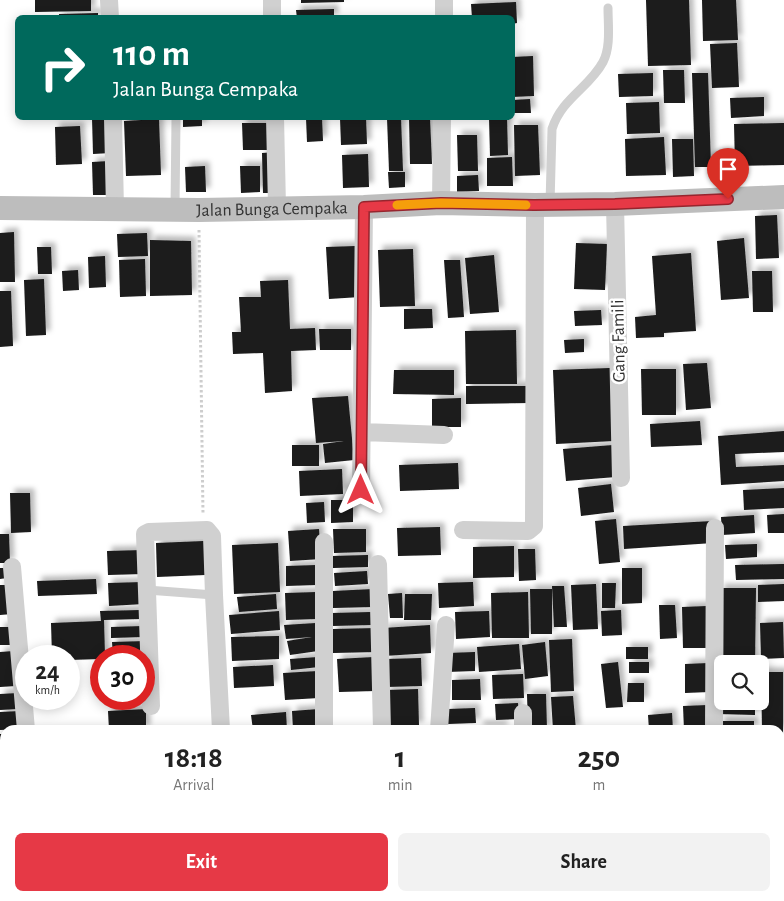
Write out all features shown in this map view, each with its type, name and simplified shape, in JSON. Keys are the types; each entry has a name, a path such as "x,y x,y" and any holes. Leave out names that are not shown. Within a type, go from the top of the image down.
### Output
{"street":[{"path":"109,0 110,15"},
{"path":"272,0 272,15"},
{"path":"444,0 444,15"},
{"path":"113,120 115,209"},
{"path":"275,120 277,207"},
{"path":"441,203 442,120"},
{"name":"Jalan Bunga Cempaka","path":"0,208 199,210 277,207 364,207 441,203 615,204 784,197"},
{"name":"Gang Famili","path":"615,204 621,478"},
{"path":"463,530 528,531 534,526 542,205"},
{"path":"361,490 364,207"},
{"path":"362,432 444,435"},
{"path":"714,725 715,528"},
{"path":"149,645 145,534 149,532 203,529 210,532 212,536 221,725"},
{"path":"324,542 324,725"},
{"path":"378,564 382,725"},
{"path":"12,566 26,725"},
{"path":"439,725 446,625"}],"lane":[{"path":"542,205 552,129 556,118 567,102 603,62 606,52 608,8"},
{"path":"175,209 176,120"},
{"path":"147,590 214,595"}],"path":[{"path":"199,210 203,529"}],"building":[{"path":"35,0 91,0 91,11 35,12"},
{"path":"301,0 344,0 344,2 301,3"},
{"path":"646,0 689,0 691,65 648,66"},
{"path":"702,0 736,0 738,40 703,41"},
{"path":"516,2 517,23 515,23 515,15 472,15 471,4"},
{"path":"334,9 334,15 297,15 296,10"},
{"path":"98,13 98,15 59,15"},
{"path":"737,43 739,87 712,88 710,44"},
{"path":"533,56 534,96 515,97 515,57"},
{"path":"663,70 684,70 685,103 664,103"},
{"path":"653,73 653,96 619,97 618,74"},
{"path":"692,73 708,73 711,167 695,167"},
{"path":"764,97 764,116 731,118 730,98"},
{"path":"530,99 531,113 515,113 515,100"},
{"path":"659,102 660,133 627,134 626,103"},
{"path":"92,120 109,120 111,153 93,154"},
{"path":"159,120 161,175 126,176 124,121"},
{"path":"183,120 202,120 202,126 183,127"},
{"path":"306,120 322,120 323,141 307,142"},
{"path":"340,120 366,120 367,144 341,145"},
{"path":"387,120 401,120 403,171 389,171"},
{"path":"409,120 430,120 432,164 410,164"},
{"path":"489,120 507,120 508,155 490,156"},
{"path":"242,123 274,123 275,150 243,150"},
{"path":"784,123 784,165 735,166 734,124"},
{"path":"514,125 538,125 540,175 515,176"},
{"path":"80,126 82,164 56,165 55,127"},
{"path":"457,135 477,135 478,171 458,171"},
{"path":"664,137 666,175 626,176 625,139"},
{"path":"672,139 693,139 694,176 673,177"},
{"path":"275,152 276,193 263,193 262,153"},
{"path":"368,154 369,187 343,188 342,155"},
{"path":"512,157 513,186 487,186 487,158"},
{"path":"109,161 110,195 93,195 92,162"},
{"path":"205,166 206,192 186,192 185,167"},
{"path":"240,166 260,166 260,192 241,193"},
{"path":"388,172 405,172 405,187 389,188"},
{"path":"478,175 479,191 457,192 457,176"},
{"path":"777,215 779,258 756,259 755,216"},
{"path":"14,232 15,282 0,282 0,233"},
{"path":"147,233 148,256 118,257 117,234"},
{"path":"744,238 749,298 721,300 717,241"},
{"path":"150,240 191,241 192,295 150,296"},
{"path":"576,243 607,244 605,290 574,289"},
{"path":"356,246 360,297 329,299 326,247"},
{"path":"37,247 51,247 52,274 38,274"},
{"path":"413,249 415,306 380,307 378,250"},
{"path":"691,253 696,331 664,333 664,337 636,338 635,317 656,315 652,256"},
{"path":"494,255 499,312 470,314 465,258"},
{"path":"105,256 106,287 89,288 88,257"},
{"path":"145,259 146,296 120,297 119,260"},
{"path":"444,260 460,260 464,317 448,318"},
{"path":"78,270 79,290 63,291 62,271"},
{"path":"752,271 772,271 773,312 753,312"},
{"path":"44,279 46,335 26,336 24,280"},
{"path":"288,280 290,329 315,328 316,350 291,351 292,391 265,393 263,353 233,354 232,332 241,332 239,297 261,297 260,281"},
{"path":"0,291 11,291 13,346 0,347"},
{"path":"404,309 432,309 433,328 404,329"},
{"path":"601,310 602,325 575,326 574,311"},
{"path":"319,329 351,329 351,350 320,350"},
{"path":"516,330 517,384 466,384 465,331"},
{"path":"584,339 584,352 565,353 564,340"},
{"path":"707,363 711,408 686,410 683,364"},
{"path":"610,368 614,441 556,444 553,370"},
{"path":"641,369 676,369 676,415 642,415"},
{"path":"394,370 454,370 454,395 393,394"},
{"path":"466,386 530,386 530,403 466,404"},
{"path":"348,396 354,460 325,463 323,444 344,441 316,443 312,398"},
{"path":"461,398 461,427 432,427 432,399"},
{"path":"700,421 702,445 651,447 650,424"},
{"path":"784,431 784,452 735,454 736,467 784,465 784,481 721,485 718,436"},
{"path":"292,445 319,445 319,466 292,466"},
{"path":"613,445 616,477 566,481 563,449"},
{"path":"458,463 459,489 400,491 399,465"},
{"path":"342,469 343,494 300,496 299,471"},
{"path":"611,484 614,512 581,516 578,488"},
{"path":"784,488 784,508 744,510 743,490"},
{"path":"10,493 30,493 31,532 11,533"},
{"path":"331,500 353,500 353,522 331,523"},
{"path":"324,502 325,522 307,523 306,503"},
{"path":"784,514 784,533 768,533 767,515"},
{"path":"754,515 755,533 722,535 721,517"},
{"path":"616,519 620,562 599,564 595,521"},
{"path":"712,521 713,543 624,549 623,526"},
{"path":"440,527 441,555 398,556 397,528"},
{"path":"319,529 321,559 290,561 288,531"},
{"path":"333,529 366,529 366,552 334,553"},
{"path":"0,534 9,534 10,563 0,563"},
{"path":"204,541 205,575 157,577 156,543"},
{"path":"278,543 280,592 234,594 232,545"},
{"path":"757,544 757,557 726,559 725,545"},
{"path":"514,546 514,577 473,578 473,547"},
{"path":"518,549 535,549 536,580 519,581"},
{"path":"143,550 144,574 108,575 107,551"},
{"path":"368,555 368,567 333,568 332,556"},
{"path":"784,564 784,579 736,580 735,565"},
{"path":"317,565 317,585 286,586 286,566"},
{"path":"0,568 7,568 7,578 0,579"},
{"path":"622,568 642,568 642,603 622,604"},
{"path":"367,571 368,584 335,586 334,573"},
{"path":"96,579 97,594 38,596 37,581"},
{"path":"143,582 144,604 109,606 108,583"},
{"path":"473,582 474,606 439,608 438,583"},
{"path":"602,583 616,583 615,608 602,608"},
{"path":"596,584 598,629 573,630 571,585"},
{"path":"784,584 784,601 758,602 758,585"},
{"path":"0,585 11,585 12,614 0,615"},
{"path":"552,586 564,586 567,627 554,627"},
{"path":"720,588 756,588 755,655 719,655"},
{"path":"373,589 374,607 333,608 333,591"},
{"path":"530,589 552,589 552,634 531,634"},
{"path":"317,592 318,619 286,620 285,593"},
{"path":"528,592 529,638 492,638 491,593"},
{"path":"402,593 403,618 390,618 388,594"},
{"path":"276,594 277,609 239,612 237,597"},
{"path":"405,594 432,594 431,620 404,620"},
{"path":"659,605 675,605 677,638 660,639"},
{"path":"707,606 709,648 683,648 682,607"},
{"path":"141,610 142,619 104,620 105,645 90,645 90,659 80,660 80,645 52,645 51,623 101,621 100,611"},
{"path":"621,610 622,635 602,636 601,611"},
{"path":"279,611 280,630 231,634 229,615"},
{"path":"489,611 490,637 456,639 455,612"},
{"path":"371,612 372,625 332,626 332,613"},
{"path":"783,622 784,658 769,659 769,655 761,655 760,623"},
{"path":"316,623 318,651 290,655 287,641 312,637 286,639 284,625"},
{"path":"430,625 431,653 384,656 383,628"},
{"path":"143,626 144,637 111,638 111,627"},
{"path":"0,627 15,627 16,645 0,645"},
{"path":"377,628 378,652 333,653 333,629"},
{"path":"279,636 279,659 232,661 231,637"},
{"path":"572,639 574,691 551,692 549,640"},
{"path":"146,641 145,645 112,645 112,642"},
{"path":"545,642 548,676 525,679 522,645"},
{"path":"519,644 521,669 479,672 477,647"},
{"path":"626,647 648,647 648,659 626,659"},
{"path":"14,651 15,686 0,687 0,652"},
{"path":"475,652 475,671 447,672 447,653"},
{"path":"318,657 319,667 291,670 290,659"},
{"path":"374,657 375,691 339,692 337,659"},
{"path":"421,658 422,686 386,687 386,659"},
{"path":"618,662 623,707 606,708 601,664"},
{"path":"629,662 649,662 649,673 629,673"},
{"path":"709,663 709,692 685,693 685,664"},
{"path":"273,665 274,686 234,688 233,667"},
{"path":"318,671 319,698 285,700 283,673"},
{"path":"769,672 783,672 783,725 762,725 762,710 769,710"},
{"path":"523,674 524,698 493,699 492,675"},
{"path":"480,679 481,700 452,700 452,680"},
{"path":"628,683 644,683 644,702 627,702"},
{"path":"418,689 419,725 387,725 386,690"},
{"path":"15,693 15,709 0,710 0,694"},
{"path":"527,694 546,694 547,725 528,725"},
{"path":"573,696 576,725 553,725 551,697"},
{"path":"518,703 519,719 496,720 495,704"},
{"path":"708,705 709,725 684,725 683,706"},
{"path":"475,708 476,723 448,724 448,709"},
{"path":"319,709 320,725 293,725 292,711"},
{"path":"146,710 146,725 109,725 108,711"},
{"path":"718,710 755,710 755,715 718,714"},
{"path":"20,711 21,725 0,725 0,712"},
{"path":"286,712 287,725 252,725 251,715"},
{"path":"672,713 673,725 649,725 648,715"},
{"path":"720,721 754,721 754,725 720,725"}],"slow traffic":[{"path":"397,205 441,203 526,205"}],"route":[{"path":"361,490 364,207 441,203 615,204 728,199"}]}
